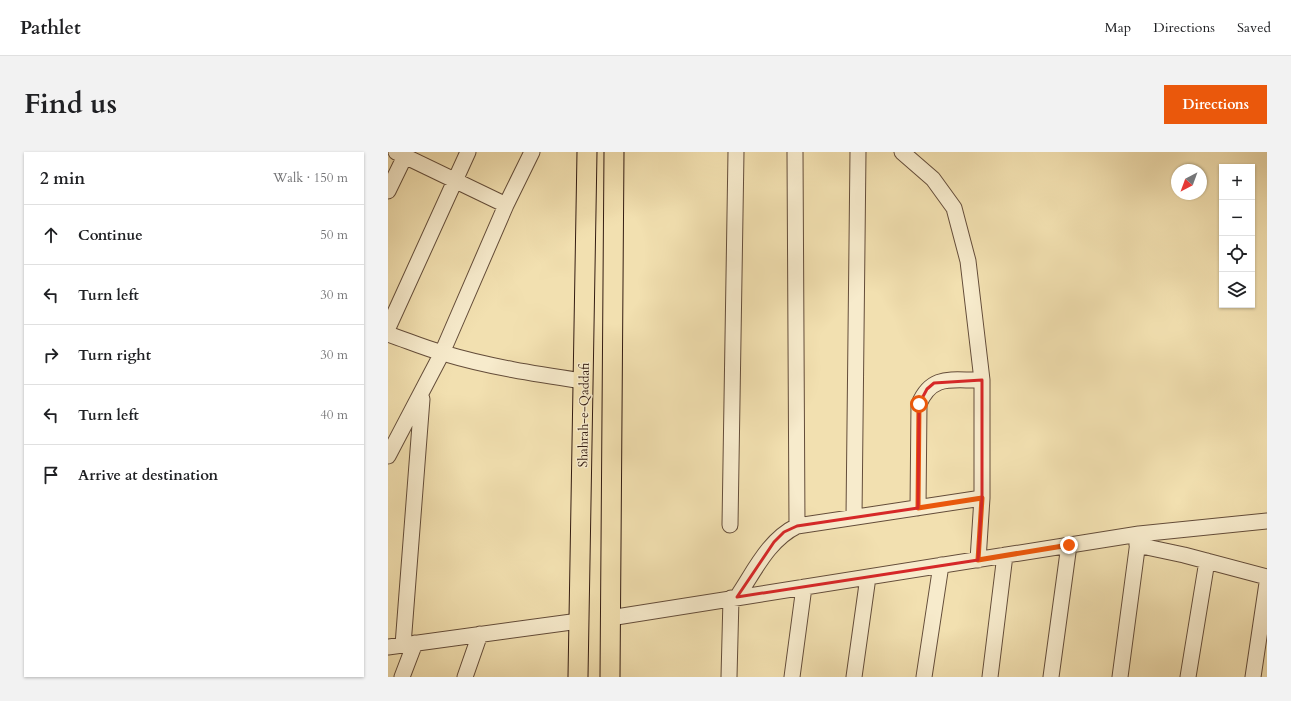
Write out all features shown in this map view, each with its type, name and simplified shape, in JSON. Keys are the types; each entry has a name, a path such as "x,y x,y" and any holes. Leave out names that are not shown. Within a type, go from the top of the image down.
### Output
{"main road":[{"name":"Shahrah-e-Qaddafi","path":"578,677 587,152"},
{"path":"610,677 614,152"}],"street":[{"path":"388,328 468,152"},
{"path":"388,456 442,353 506,205 532,152"},
{"path":"730,525 736,152"},
{"path":"794,152 796,526"},
{"path":"854,517 858,152"},
{"path":"902,152 933,179 954,208 968,261 982,380 982,498 978,560"},
{"path":"388,191 400,154 506,205"},
{"path":"388,334 442,353 518,372 583,381"},
{"path":"918,508 919,404 927,389 934,383 942,381 982,380"},
{"path":"402,677 409,644 422,392"},
{"path":"729,677 734,598 774,542 784,532 796,526 982,498"},
{"path":"610,618 1069,545 1138,540 1267,521"},
{"path":"1138,540 1267,577"},
{"path":"1120,677 1138,540"},
{"path":"1051,677 1069,545"},
{"path":"990,677 1005,555"},
{"path":"1188,677 1208,561"},
{"path":"924,677 941,566"},
{"path":"854,677 868,577"},
{"path":"1253,677 1267,583"},
{"path":"792,677 804,587"},
{"path":"388,647 579,621"},
{"path":"465,677 480,634"}],"highlighted area":[{"path":"982,380 982,498 978,560 737,597 774,542 784,532 797,526 918,508 919,404 927,389 934,383"}],"route":[{"path":"919,404 918,508 982,498 978,560 1069,545"}]}
